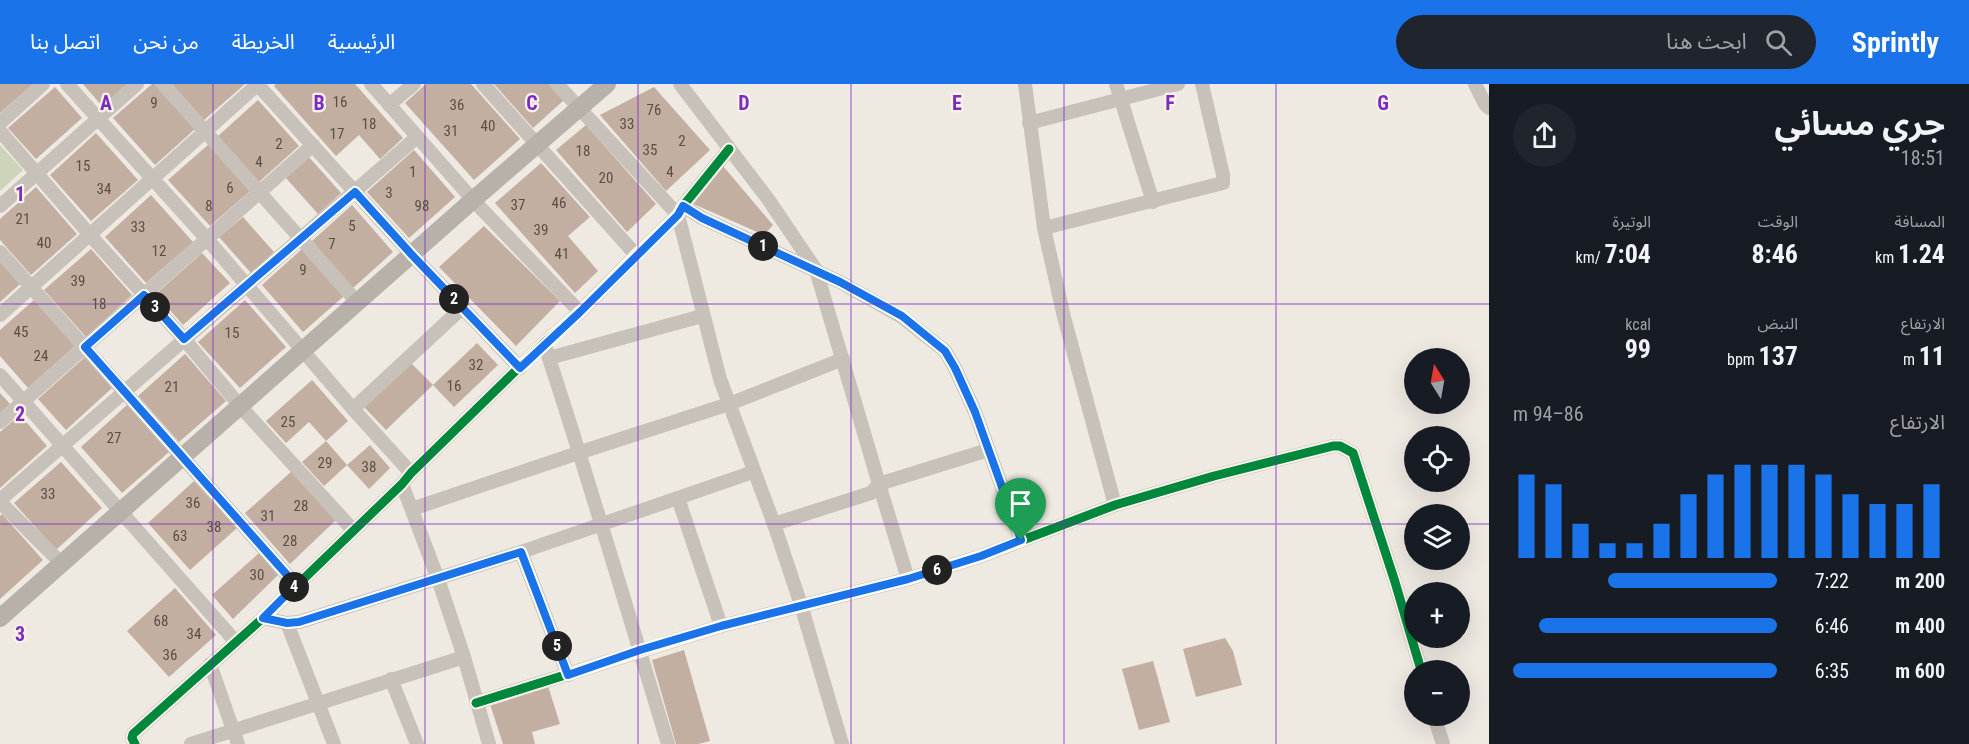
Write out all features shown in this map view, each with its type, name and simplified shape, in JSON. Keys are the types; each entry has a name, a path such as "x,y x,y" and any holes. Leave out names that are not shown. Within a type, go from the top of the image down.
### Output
{"main road":[{"path":"0,617 607,84"}],"street":[{"path":"0,123 43,84"},
{"path":"67,84 248,285 353,409 411,473"},
{"path":"0,207 137,84"},
{"path":"163,84 357,302"},
{"path":"0,315 258,84 412,255 520,368"},
{"path":"370,84 473,200 580,312"},
{"path":"389,105 414,84"},
{"path":"483,84 636,255"},
{"path":"557,84 680,211 816,270 902,316 945,351 975,412 1021,540"},
{"path":"680,84 768,199 816,270 908,579"},
{"path":"1025,84 1044,228 1064,318 1115,505"},
{"path":"1116,84 1153,202"},
{"path":"1029,123 1178,84"},
{"path":"1044,228 1223,183 1202,84"},
{"path":"1475,84 1489,108"},
{"path":"0,131 184,339 240,406 353,530"},
{"path":"62,564 0,501 417,137"},
{"path":"0,422 313,145"},
{"path":"135,744 133,734 263,618 544,344 580,312 680,211 729,149"},
{"path":"680,211 702,316 729,404 774,524 801,605 842,744"},
{"path":"0,252 296,585"},
{"path":"353,409 462,308"},
{"path":"549,358 702,316"},
{"path":"544,344 580,452 668,744"},
{"path":"412,509 729,404 843,359"},
{"path":"0,375 235,641"},
{"path":"476,703 721,626 908,579 981,556 1115,505 1214,476 1333,446 1353,453 1418,660"},
{"path":"774,524 871,493 879,484 988,450"},
{"path":"263,618 287,623 299,622 601,526 753,472"},
{"path":"402,484 438,579 464,657 489,744"},
{"path":"678,498 721,626"},
{"path":"521,552 568,675"},
{"path":"287,623 334,744"},
{"path":"191,744 464,657"},
{"path":"210,664 238,744"},
{"path":"392,679 417,744"},
{"path":"1437,726 1443,744"}],"green space":[{"path":"0,145 23,170 0,191"}],"building":[{"path":"0,84 33,84 0,113"},
{"path":"83,84 127,84 102,106"},
{"path":"152,84 155,84 195,129 155,165 113,118"},
{"path":"172,84 245,84 204,120"},
{"path":"276,84 355,84 403,138 380,159 359,135 336,156 274,86"},
{"path":"426,84 471,84 520,139 474,180 405,103"},
{"path":"494,84 549,84 564,100 533,128"},
{"path":"55,87 82,118 36,159 8,128"},
{"path":"654,87 710,150 666,191 600,115"},
{"path":"258,100 299,146 259,182 218,136"},
{"path":"586,125 656,204 627,232 556,150"},
{"path":"96,133 138,180 91,221 50,175"},
{"path":"209,144 250,191 210,226 168,180"},
{"path":"414,150 455,197 409,238 367,192"},
{"path":"309,157 341,193 318,214 286,178"},
{"path":"541,163 590,217 568,236 598,271 575,293 495,203"},
{"path":"723,166 773,225 764,235 689,202"},
{"path":"36,187 77,234 31,275 0,240 0,219"},
{"path":"151,195 193,242 146,283 105,237"},
{"path":"352,205 393,252 353,288 312,241"},
{"path":"243,217 274,252 251,273 219,237"},
{"path":"484,226 560,301 516,346 439,267"},
{"path":"91,249 132,295 86,337 44,290"},
{"path":"302,249 344,296 303,332 262,285"},
{"path":"202,253 230,283 183,325 156,294"},
{"path":"0,262 20,284 0,302"},
{"path":"34,300 75,346 28,388 0,356 0,330"},
{"path":"245,300 286,347 240,388 198,342"},
{"path":"477,343 498,365 454,407 433,385"},
{"path":"185,354 226,401 179,442 138,396"},
{"path":"85,357 112,388 66,430 38,399"},
{"path":"411,363 433,385 386,430 364,407"},
{"path":"312,380 348,421 326,441 309,422 286,443 266,421"},
{"path":"0,393 10,404 0,413"},
{"path":"127,405 169,452 122,493 81,447"},
{"path":"20,415 47,446 0,488 0,432"},
{"path":"326,441 347,465 324,486 302,462"},
{"path":"370,445 390,468 369,489 347,465"},
{"path":"61,462 102,508 56,550 14,503"},
{"path":"292,471 336,520 290,564 245,513"},
{"path":"194,481 237,528 190,570 148,523"},
{"path":"2,514 43,560 0,599 0,516"},
{"path":"259,553 278,575 233,619 212,595"},
{"path":"175,588 216,635 169,677 127,631"},
{"path":"1225,638 1233,651 1242,685 1196,697 1183,649"},
{"path":"684,650 710,741 698,744 676,744 652,660"},
{"path":"1153,661 1170,722 1139,730 1122,669"},
{"path":"548,686 560,724 532,732 535,744 503,744 490,704"}],"cycle path":[{"path":"135,744 133,734 263,618 678,215 729,149"},
{"path":"476,703 721,626 908,579 981,556 1115,505 1214,476 1333,446 1340,446 1353,453 1418,660"}],"route":[{"path":"355,192 520,368 678,215 683,206 702,218 840,282 902,316 945,351 975,412 1021,540 981,556 908,579 721,626 640,650 568,675 521,552 299,622 279,622 263,618 296,585 85,347 144,295 184,339 355,192"}]}
